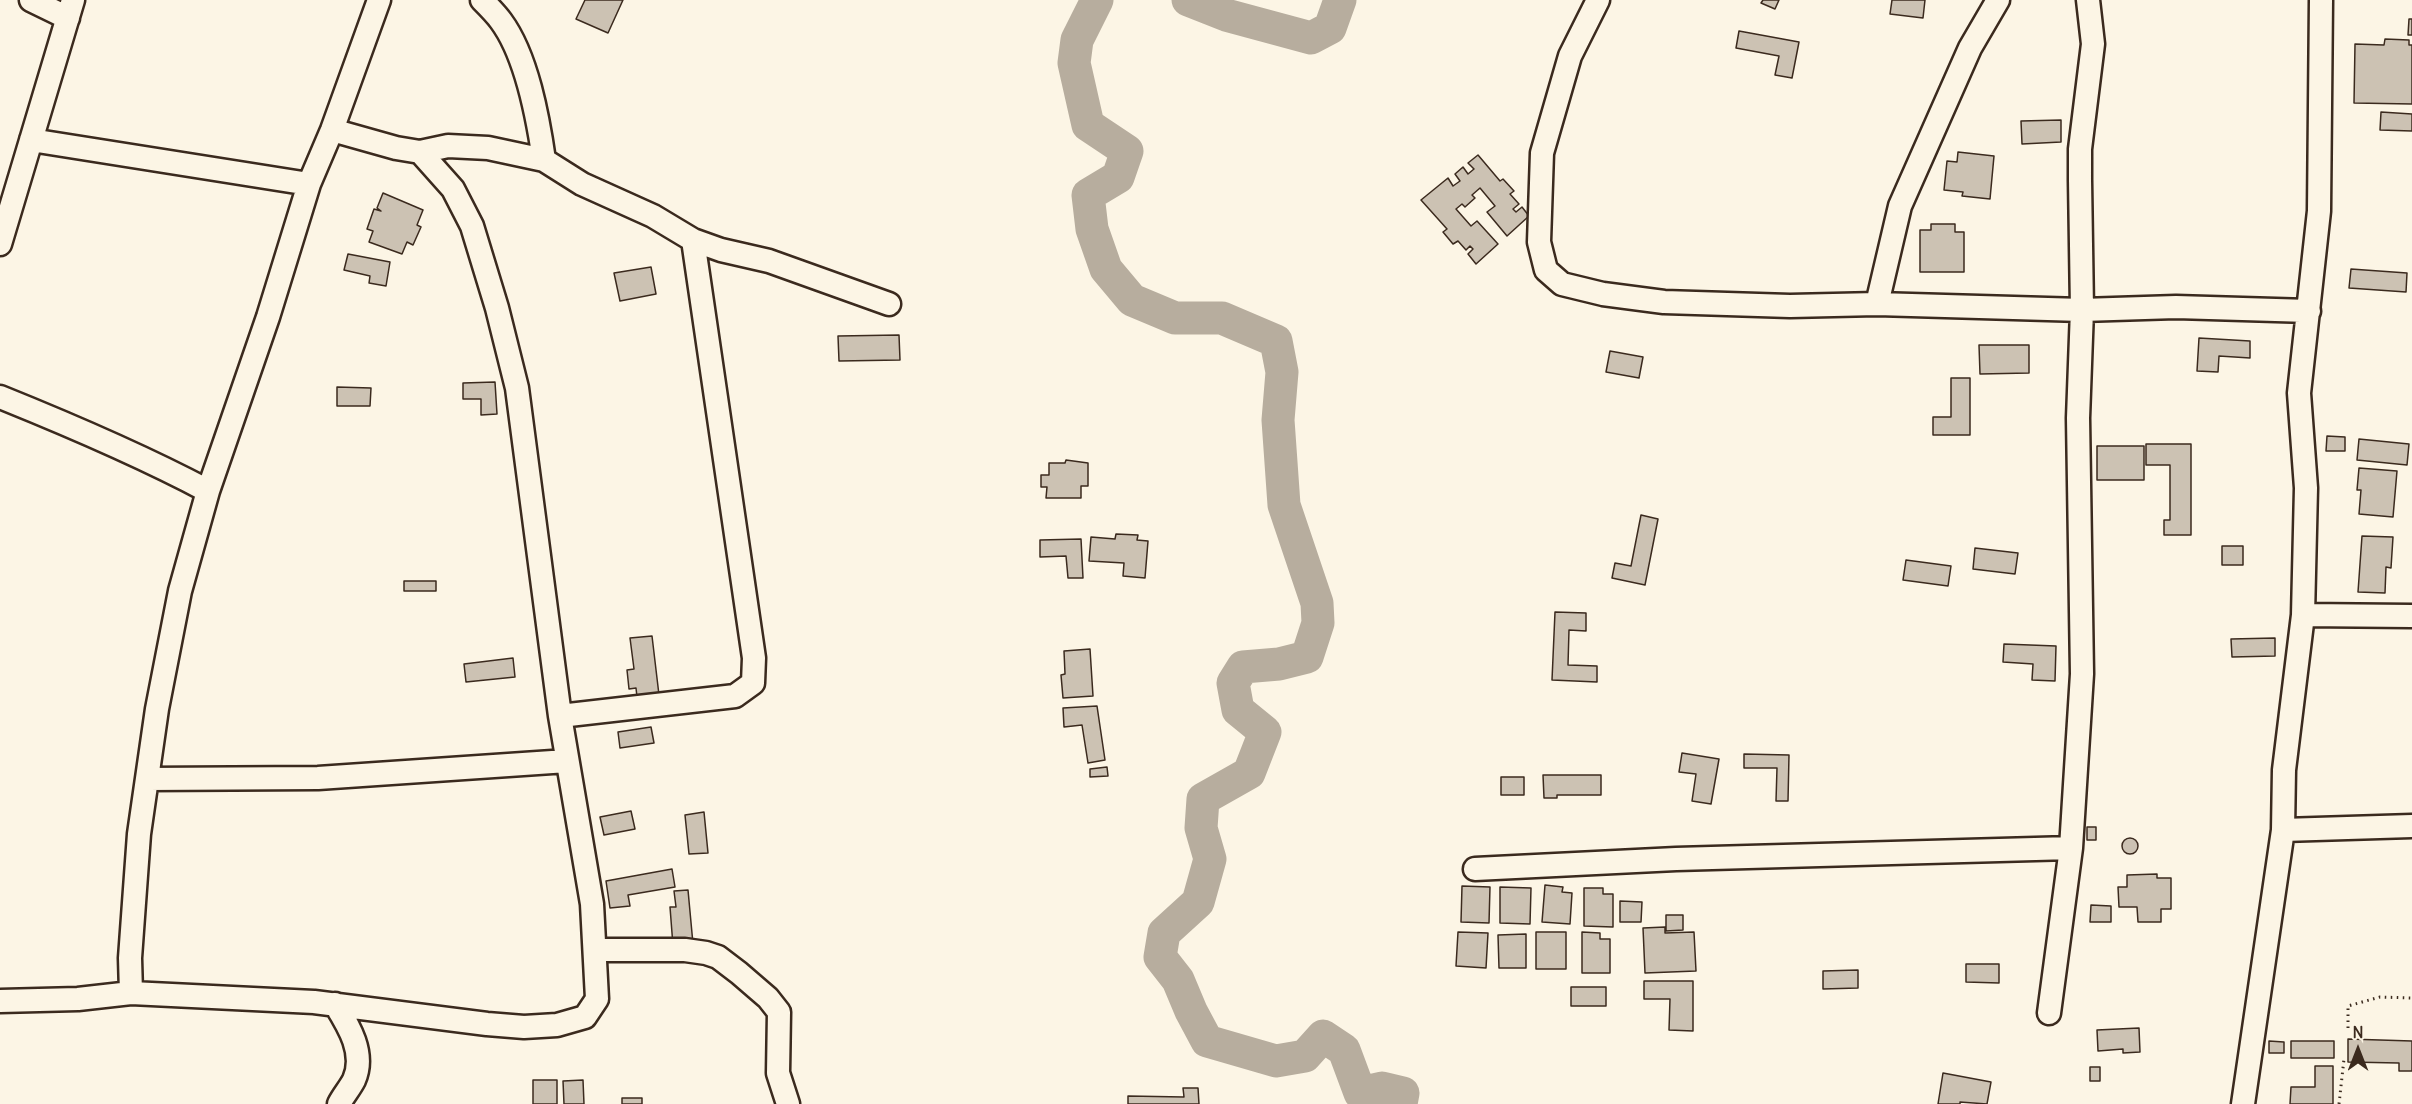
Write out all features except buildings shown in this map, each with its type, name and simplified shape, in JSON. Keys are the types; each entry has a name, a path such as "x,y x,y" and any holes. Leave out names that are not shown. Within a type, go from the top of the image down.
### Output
{"street":[{"path":"0,244 71,9 31,0"},
{"path":"130,993 130,958 139,834 157,709 180,591 208,491 268,317 309,184 332,130 379,0"},
{"path":"483,0 502,23 522,63 537,114 544,160"},
{"path":"1598,0 1570,56 1542,153 1539,242 1546,270 1562,284 1603,294 1664,302 1790,306 1878,304 2082,310 2176,307 2308,311"},
{"path":"1878,304 1900,206 1970,48 1998,0"},
{"path":"2049,1012 2071,848 2082,674 2078,418 2082,310 2080,149 2093,37 2088,0"},
{"path":"2243,1104 2283,830 2284,770 2302,615 2306,488 2300,393 2319,211 2321,0"},
{"path":"332,130 396,148 420,152 448,146 488,148 544,160 582,184 653,216 693,240 721,250 769,261 889,304"},
{"path":"31,140 309,184"},
{"path":"0,1001 78,999 130,993 335,1004 524,1027 557,1025 585,1017 592,1009 598,992 592,904 560,716 517,388 497,308 472,226 453,189 420,152"},
{"path":"560,716 735,696 753,683 754,658 693,240"},
{"path":"0,397 104,439 208,491"},
{"path":"2302,615 2412,616"},
{"path":"147,779 318,778 567,761"},
{"path":"2283,830 2412,826"},
{"path":"1474,869 1676,859 2071,848"},
{"path":"596,951 685,950 718,957 768,998 778,1012 778,1073 788,1104"},
{"path":"335,1004 353,1036 357,1067 355,1077 339,1104"}],"path":[{"path":"2348,1028 2348,1006 2380,997 2412,998"},
{"path":"2338,1104 2344,1059"}],"waterway":[{"path":"1097,0 1077,40 1074,63 1088,125 1127,151 1118,177 1088,195 1092,229 1106,269 1132,300 1175,318 1222,318 1276,341 1282,372 1278,420 1284,505 1317,603 1318,623 1307,657 1279,664 1243,667 1233,683 1238,710 1265,732 1249,773 1203,799 1201,828 1210,859 1198,902 1164,933 1160,957 1178,980 1207,1041 1276,1061 1305,1056 1323,1036 1344,1050 1360,1093 1382,1088 1403,1093 1401,1104"},
{"path":"1188,0 1226,15 1311,38 1330,28 1340,0"}]}
